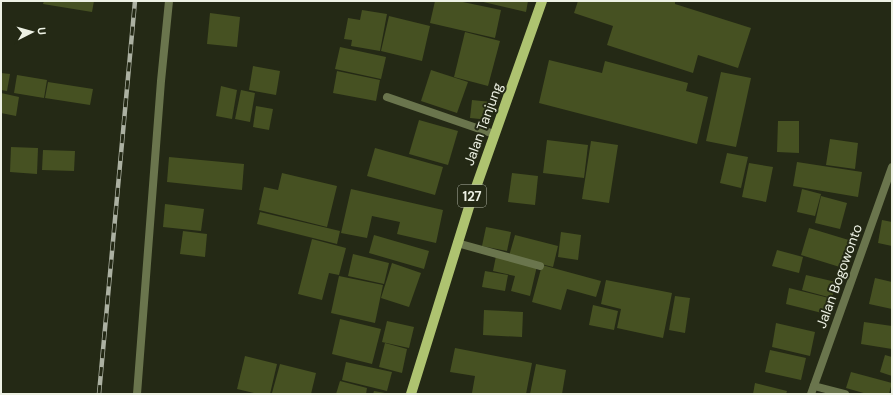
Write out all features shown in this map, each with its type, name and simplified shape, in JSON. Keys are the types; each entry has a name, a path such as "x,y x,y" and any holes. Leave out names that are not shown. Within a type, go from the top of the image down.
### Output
{"main road":[{"name":"Jalan Tanjung","path":"411,394 468,207 542,1"}],"street":[{"path":"137,394 161,81 169,1"},
{"path":"386,97 494,134"},
{"name":"Jalan Bogowonto","path":"811,394 892,166"},
{"path":"457,243 540,266"},
{"path":"814,386 845,394"}],"building":[{"path":"44,1 94,1 92,12 43,4"},
{"path":"435,1 458,1 501,10 495,38 430,23"},
{"path":"479,1 528,1 526,12"},
{"path":"578,1 675,1 675,4 751,28 738,68 698,55 693,73 607,45 613,26 574,13"},
{"path":"362,10 387,14 380,51 351,46 352,40 344,39 348,18 360,20"},
{"path":"210,13 240,17 237,47 207,44"},
{"path":"389,16 430,26 422,61 381,51"},
{"path":"465,32 500,41 488,86 454,77"},
{"path":"340,47 386,57 381,79 335,69"},
{"path":"549,60 602,73 605,61 688,83 686,91 708,97 697,144 539,103"},
{"path":"253,66 280,71 276,95 249,90"},
{"path":"431,70 468,82 457,113 421,101"},
{"path":"337,71 380,80 376,101 333,93"},
{"path":"721,72 751,78 736,147 706,141"},
{"path":"1,73 10,74 7,91 1,90"},
{"path":"17,75 47,80 44,98 14,93"},
{"path":"48,82 93,89 90,105 45,98"},
{"path":"221,86 237,90 232,119 216,116"},
{"path":"241,90 255,93 250,122 235,119"},
{"path":"1,93 19,97 16,116 1,113"},
{"path":"472,100 491,102 490,120 470,118"},
{"path":"256,106 273,109 269,130 253,127"},
{"path":"419,120 458,131 448,165 409,154"},
{"path":"778,121 799,121 799,153 777,152"},
{"path":"830,139 858,143 855,169 826,165"},
{"path":"547,140 588,145 584,178 543,173"},
{"path":"591,141 618,145 609,203 582,199"},
{"path":"11,147 38,148 37,174 10,172"},
{"path":"375,148 443,167 435,195 367,176"},
{"path":"43,150 75,151 74,171 42,170"},
{"path":"727,153 748,157 741,188 720,183"},
{"path":"169,157 244,164 242,190 167,182"},
{"path":"797,162 862,172 858,197 793,186"},
{"path":"749,163 773,167 766,202 742,197"},
{"path":"282,173 337,186 327,227 259,210 264,187 278,190"},
{"path":"512,173 538,176 535,205 508,202"},
{"path":"351,189 443,210 436,243 397,234 400,222 372,216 367,238 341,233"},
{"path":"802,189 821,194 815,216 797,212"},
{"path":"821,196 847,203 840,229 815,223"},
{"path":"165,204 204,209 201,231 163,227"},
{"path":"260,212 340,231 337,244 257,224"},
{"path":"882,220 892,222 892,246 878,243"},
{"path":"486,227 511,232 507,251 482,246"},
{"path":"809,228 852,241 843,268 801,255"},
{"path":"183,231 207,234 205,257 180,254"},
{"path":"561,232 581,235 578,260 558,257"},
{"path":"374,235 429,251 424,269 369,253"},
{"path":"515,235 558,246 553,267 509,256"},
{"path":"312,239 346,248 339,275 329,273 322,300 298,294"},
{"path":"777,250 803,257 799,273 772,266"},
{"path":"353,254 389,263 384,284 348,276"},
{"path":"496,256 537,266 530,296 511,291 515,276 493,271"},
{"path":"392,263 421,273 409,307 381,298"},
{"path":"542,265 601,281 596,297 567,289 561,310 532,302"},
{"path":"485,271 508,275 505,291 482,287"},
{"path":"806,275 836,282 832,298 802,290"},
{"path":"339,276 383,285 375,323 331,313"},
{"path":"875,278 892,282 892,309 869,304"},
{"path":"606,280 672,293 663,338 617,328 621,309 601,304"},
{"path":"789,288 833,299 830,315 786,304"},
{"path":"675,296 690,298 685,333 669,330"},
{"path":"593,305 618,311 614,330 589,325"},
{"path":"484,310 523,312 522,337 483,335"},
{"path":"340,319 381,329 372,364 332,354"},
{"path":"387,321 414,327 409,348 382,342"},
{"path":"864,322 892,326 892,349 861,344"},
{"path":"776,323 815,332 810,356 772,347"},
{"path":"385,343 407,349 402,373 379,367"},
{"path":"455,348 532,363 526,394 472,393 475,376 450,372"},
{"path":"770,350 806,358 801,380 765,372"},
{"path":"885,355 892,357 892,376 880,372"},
{"path":"245,356 277,364 270,394 258,394 237,389"},
{"path":"346,362 392,372 387,391 342,380"},
{"path":"280,364 316,373 311,394 272,393"},
{"path":"536,364 566,370 562,394 530,394"},
{"path":"851,372 892,383 889,394 867,394 846,388"},
{"path":"340,381 367,388 366,394 336,394"},
{"path":"755,383 787,391 786,394 753,394"},
{"path":"374,391 385,393 385,394 373,394"}],"railway":[{"path":"99,394 135,1"}]}
